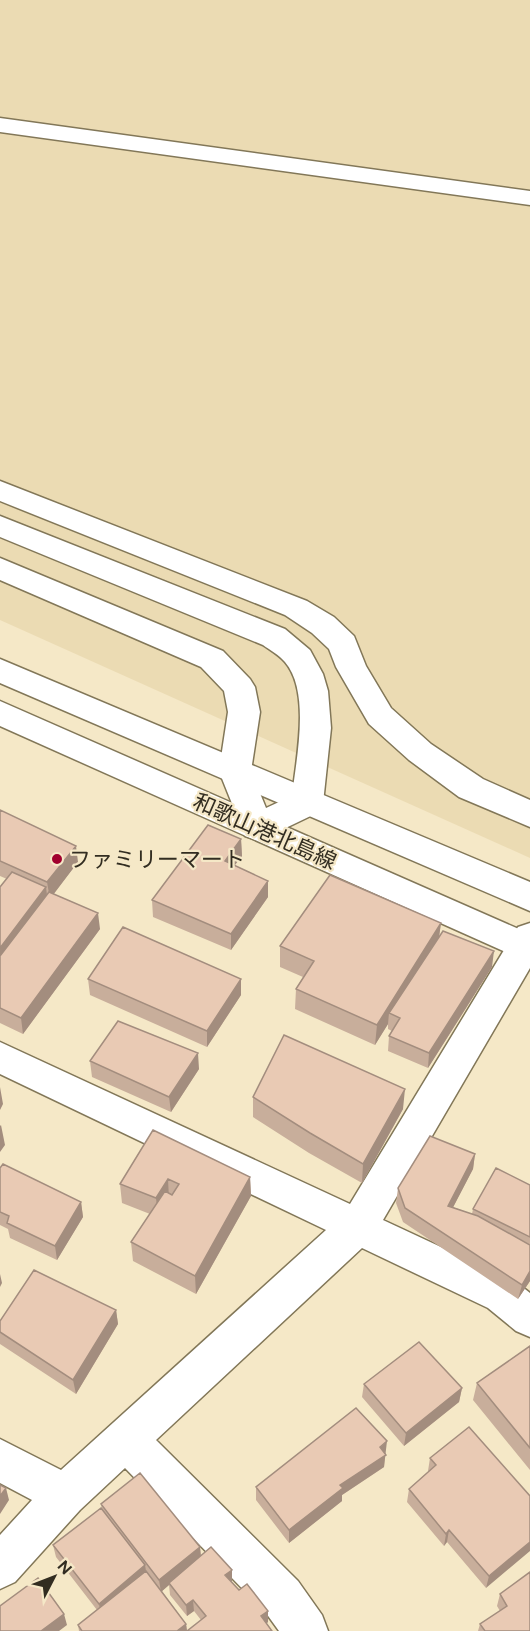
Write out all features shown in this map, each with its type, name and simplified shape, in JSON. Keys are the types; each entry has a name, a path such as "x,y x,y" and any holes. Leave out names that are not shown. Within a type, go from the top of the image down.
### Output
{"street":[{"path":"0,125 530,198"},
{"path":"0,490 296,608 323,625 343,644 351,667 380,716 420,752 471,788 530,814"},
{"path":"0,526 274,637 297,656 310,676 316,706 307,803 257,827 236,771 244,712 239,687 212,659 0,568"},
{"name":"和歌山港北島線","path":"0,670 530,897"},
{"name":"和歌山港北島線","path":"0,713 528,944"},
{"path":"0,1567 65,1495 360,1225 528,944"},
{"path":"0,1057 360,1225 502,1295 530,1318"},
{"path":"126,1439 282,1597 306,1631"},
{"path":"0,1460 65,1495"}],"shaded area":[{"path":"0,0 530,0 530,858 0,620"}],"building":[{"path":"0,810 76,846 47,882 0,861"},
{"path":"208,825 241,839 225,861 268,881 231,934 152,900"},
{"path":"12,872 46,887 0,948 0,887"},
{"path":"330,875 441,923 377,1025 296,989 314,961 280,946"},
{"path":"49,892 98,913 21,1018 0,1008 0,956"},
{"path":"123,927 241,979 207,1031 88,979"},
{"path":"443,931 494,951 429,1053 389,1036 400,1018 389,1013"},
{"path":"118,1021 198,1053 169,1097 90,1061"},
{"path":"284,1035 405,1089 363,1164 253,1097"},
{"path":"153,1130 250,1177 195,1276 131,1242 165,1191 172,1195 179,1184 168,1179 156,1198 120,1184"},
{"path":"430,1136 475,1154 448,1206 478,1216 530,1245 530,1271 522,1285 405,1208 398,1188"},
{"path":"3,1164 81,1202 55,1246 7,1223 9,1216 0,1212 0,1168"},
{"path":"496,1168 530,1185 530,1237 473,1209"},
{"path":"34,1270 116,1310 73,1380 0,1332 0,1321"},
{"path":"419,1342 462,1388 406,1433 364,1384"},
{"path":"530,1346 530,1448 477,1383"},
{"path":"356,1408 387,1441 380,1447 386,1455 340,1485 343,1488 289,1530 256,1487"},
{"path":"469,1427 530,1496 530,1542 489,1576 449,1530 446,1534 409,1489 436,1465 430,1458"},
{"path":"140,1473 200,1547 159,1580 101,1504"},
{"path":"0,1485 6,1488 0,1496"},
{"path":"101,1508 145,1565 99,1604 53,1545"},
{"path":"211,1547 232,1570 225,1575 239,1590 247,1584 268,1611 261,1616 272,1631 187,1631 206,1616 193,1600 186,1605 169,1583"},
{"path":"146,1571 186,1624 177,1631 82,1631 78,1625"},
{"path":"530,1572 530,1631 485,1631 480,1624 507,1606 500,1594"},
{"path":"38,1578 64,1614 41,1631 0,1631 0,1606"}],"place":[{"name":"ファミリーマート","path":"57,859"}]}
